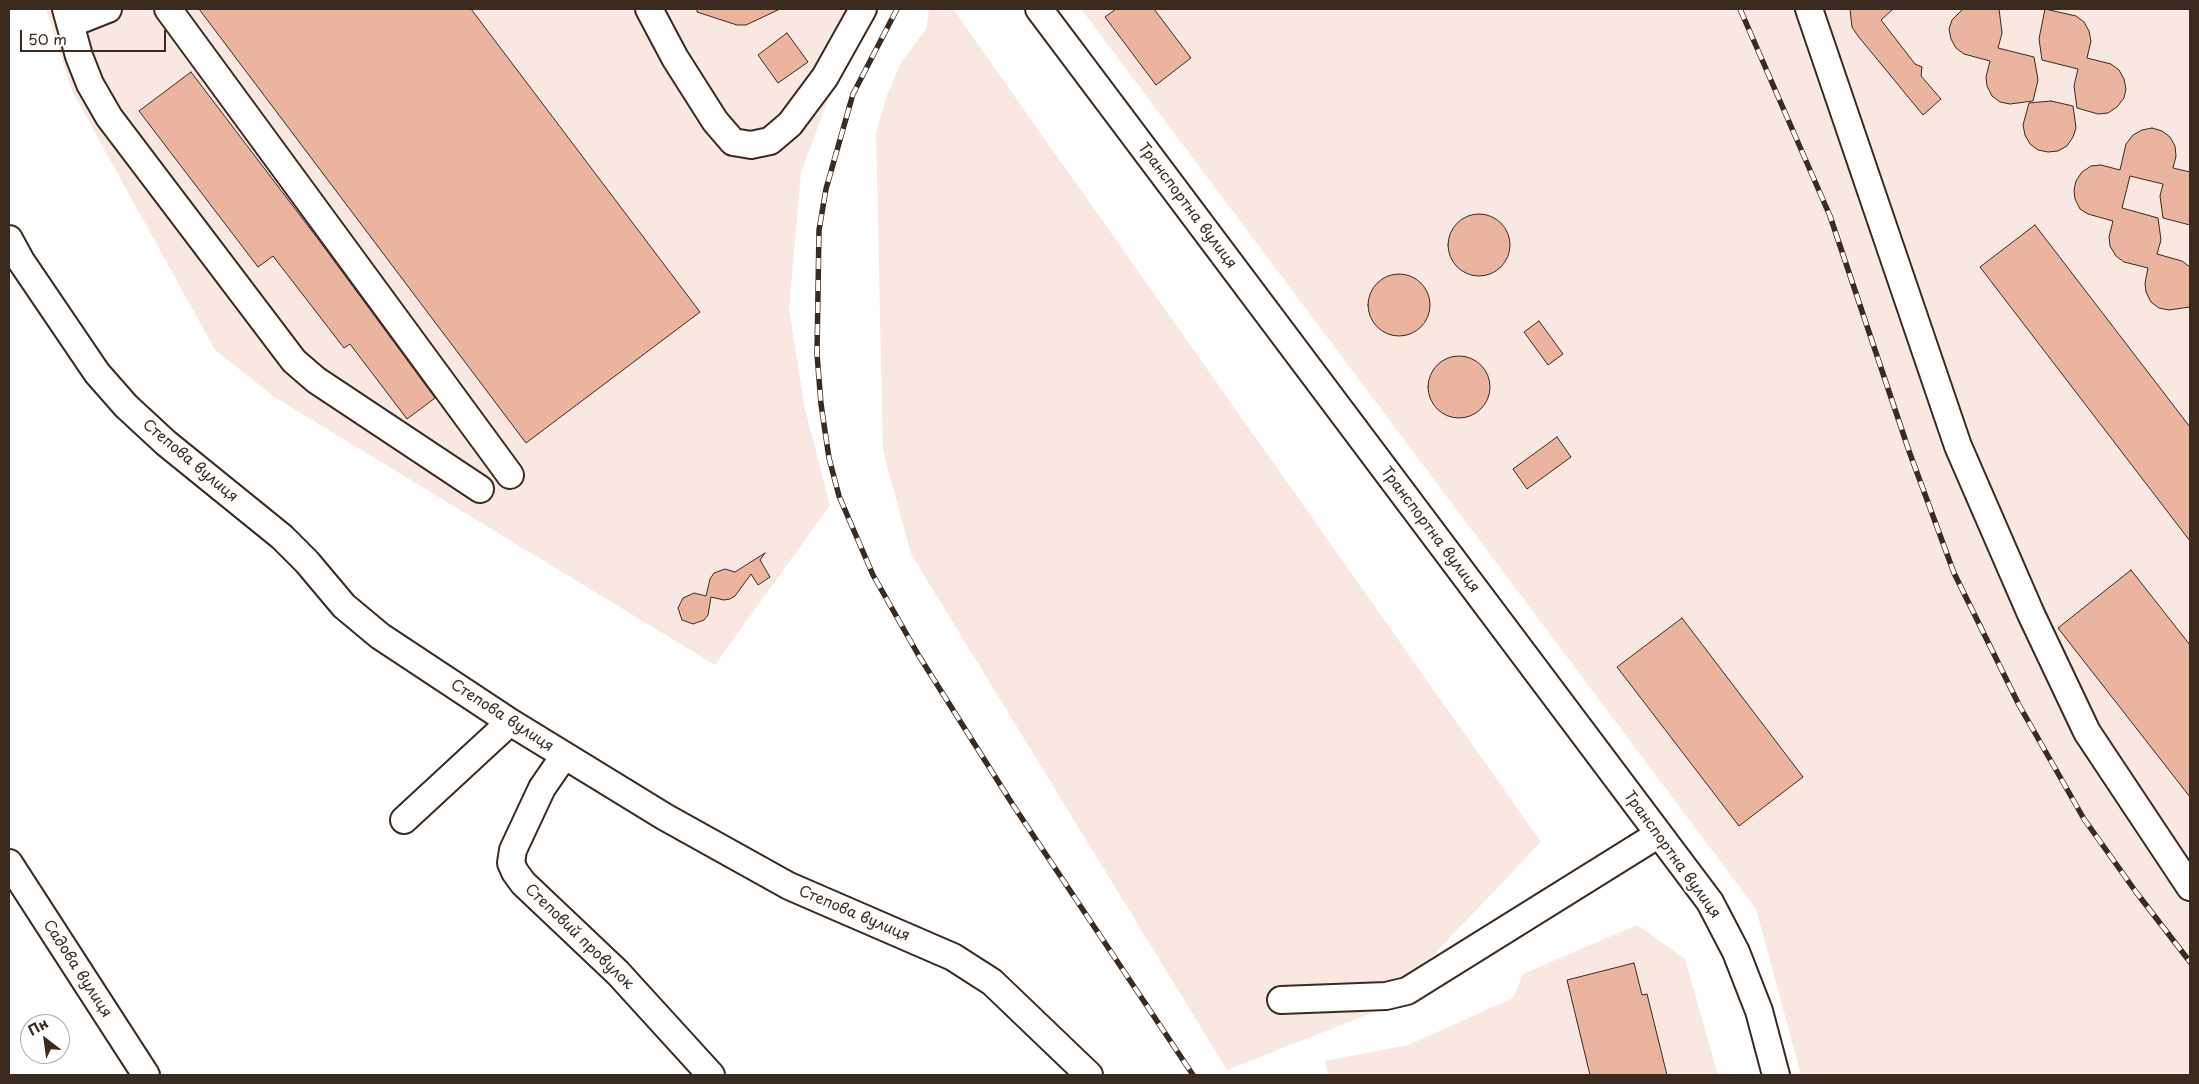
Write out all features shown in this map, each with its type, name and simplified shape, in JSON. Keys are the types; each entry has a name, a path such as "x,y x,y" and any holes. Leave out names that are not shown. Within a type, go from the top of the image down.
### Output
{"street":[{"path":"108,9 68,16 78,56 90,84 109,117 294,361 316,380 480,489"},
{"path":"168,9 510,475"},
{"path":"649,9 675,58 715,121 733,142 751,146 770,141 790,124 824,77 862,9"},
{"name":"Транспортна вулиця","path":"1039,9 1710,902 1736,952 1759,1011 1776,1075"},
{"path":"1809,9 1958,446 2031,614 2087,732 2190,887"},
{"name":"Степова вулиця","path":"9,239 97,373 126,406 166,443 282,537 307,562 344,606 380,636 510,722 664,817 789,886 953,957 992,982 1089,1075"},
{"path":"404,820 510,722"},
{"name":"Степовий провулок","path":"564,756 542,788 513,850 511,863 515,872 523,883 618,973 711,1075"},
{"path":"1281,1000 1386,996 1407,991 1659,834"},
{"name":"Садова вулиця","path":"9,863 146,1075"}],"shaded area":[{"path":"46,9 875,9 834,84 801,173 789,309 805,409 830,505 715,665 276,398 215,350 72,91"},
{"path":"929,9 953,9 1541,842 1382,1009 1227,1070 911,554 883,451 876,133 887,95 901,63 926,29"},
{"path":"1081,9 2190,9 2190,1075 1801,1075 1756,909"},
{"path":"1637,925 1685,959 1718,1075 1328,1075 1325,1061 1408,1045 1513,998 1523,974"}],"building":[{"path":"199,9 471,9 700,312 526,443"},
{"path":"697,9 780,9 746,25 737,25 697,12"},
{"path":"1116,9 1154,9 1191,58 1156,85 1105,17"},
{"path":"1850,9 1893,9 1881,20 1915,64 1922,67 1921,76 1941,99 1923,115 1858,36 1852,27"},
{"path":"1963,9 1999,9 2002,33 1998,48 2034,57 2038,80 2033,101 2010,104 2000,102 1992,96 1987,86 1986,77 1990,61 1964,54 1956,48 1951,39 1949,29 1952,20"},
{"path":"2045,9 2076,16 2084,22 2089,31 2091,41 2087,58 2111,64 2119,70 2124,79 2126,89 2124,98 2117,107 2108,113 2098,114 2077,108 2074,86 2078,69 2042,60 2039,39"},
{"path":"787,33 808,62 778,83 758,55"},
{"path":"191,72 318,239 435,398 407,419 350,344 344,348 273,256 258,267 139,111"},
{"path":"2051,101 2073,106 2076,128 2067,146 2058,151 2048,152 2038,150 2030,144 2025,135 2023,125 2029,103"},
{"path":"2152,128 2162,131 2170,137 2175,146 2176,156 2173,168 2190,172 2190,225 2163,218 2160,196 2163,184 2130,176 2122,208 2158,218 2161,240 2157,254 2182,261 2190,267 2190,307 2169,310 2159,308 2151,302 2146,292 2145,283 2148,268 2124,262 2116,256 2110,246 2109,237 2113,221 2088,214 2080,209 2075,199 2076,181 2082,172 2091,166 2101,165 2120,170 2126,144 2133,135 2142,130"},
{"path":"1473,214 1485,214 1501,223 1508,233 1510,245 1508,257 1501,267 1485,276 1473,276 1462,271 1453,262 1448,251 1448,239 1453,228 1462,219"},
{"path":"2035,225 2190,427 2190,541 1980,267"},
{"path":"1393,274 1405,274 1421,283 1428,293 1430,305 1428,317 1421,327 1405,336 1393,336 1382,331 1373,322 1368,311 1368,299 1373,288 1382,279"},
{"path":"1539,321 1563,354 1548,365 1524,332"},
{"path":"1453,356 1465,356 1481,365 1488,375 1490,387 1488,399 1481,409 1465,418 1453,418 1442,413 1433,404 1428,393 1428,381 1433,370 1442,361"},
{"path":"1557,437 1571,457 1527,489 1513,469"},
{"path":"765,553 760,560 770,577 758,585 751,574 735,596 730,599 724,600 711,597 708,615 704,620 693,624 682,620 678,608 683,598 694,593 706,596 710,579 714,573 725,569 735,572"},
{"path":"2131,570 2190,645 2190,797 2058,628"},
{"path":"1682,618 1803,777 1739,826 1617,667"},
{"path":"1634,963 1642,995 1647,994 1667,1075 1590,1075 1567,980"}],"railway":[{"path":"897,9 853,94 826,189 819,230 817,354 821,404 829,458 839,496 873,575 919,656 1013,805 1193,1075"},
{"path":"1740,9 1830,216 1909,451 1954,573 2019,705 2084,819 2136,892 2190,962"}]}
